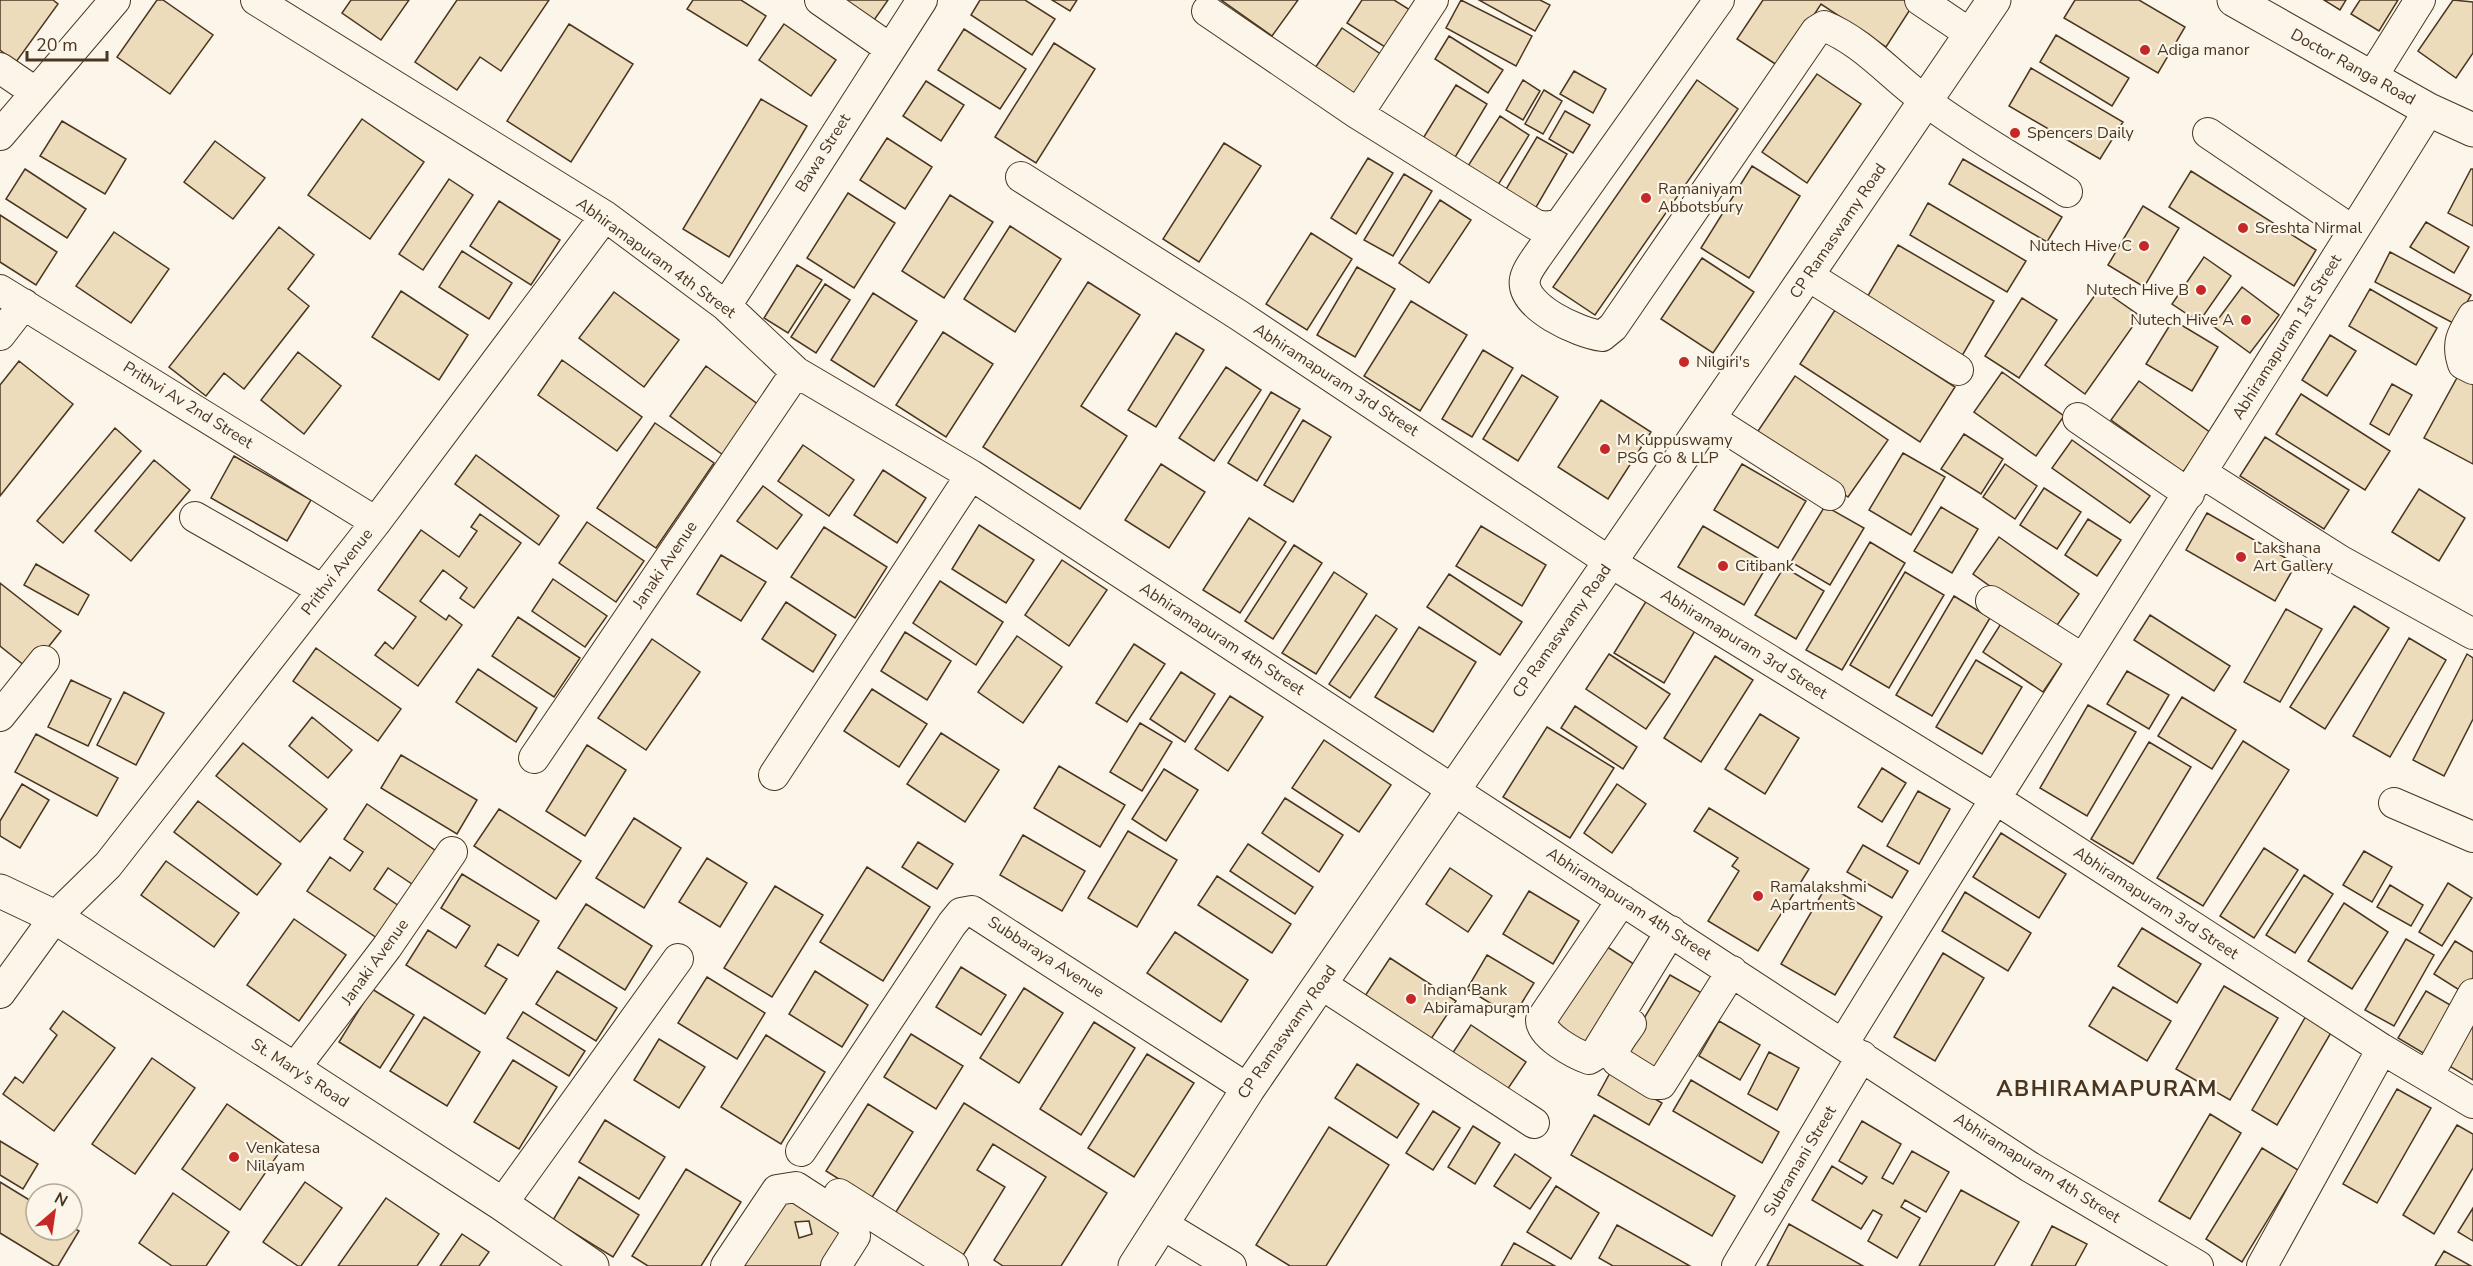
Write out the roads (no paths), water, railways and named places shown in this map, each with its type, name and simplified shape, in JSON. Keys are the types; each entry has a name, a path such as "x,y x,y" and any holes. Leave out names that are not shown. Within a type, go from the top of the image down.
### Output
{"main road":[{"name":"CP Ramaswamy Road","path":"1135,1266 1248,1089 1994,0"},
{"name":"Doctor Ranga Road","path":"2234,0 2429,110 2473,130"},
{"name":"St. Mary's Road","path":"0,891 55,917 502,1204 592,1266"}],"street":[{"path":"0,135 115,0"},
{"name":"Abhiramapuram 4th Street","path":"256,0 605,216 726,306 796,372 971,475 2030,1167 2198,1266"},
{"path":"820,0 889,48"},
{"name":"Bawa Street","path":"726,306 889,48 922,0"},
{"path":"1358,114 1433,0"},
{"path":"1719,0 1559,224 1525,278 1526,291 1536,305 1584,333 1602,336 1613,327 1816,31 1824,26 1835,30 1887,67 1926,102 2067,192"},
{"path":"1920,0 1972,35"},
{"path":"2372,77 2420,0"},
{"path":"1207,11 1358,114 1536,225 1547,227 1559,224"},
{"path":"0,68 36,92"},
{"name":"Abhiramapuram 1st Street","path":"1994,798 2196,484 2429,110"},
{"path":"2208,133 2353,231"},
{"name":"Abhiramapuram 3rd Street","path":"1021,177 1237,315 1610,562 1994,798 2382,1049 2473,1102"},
{"name":"Prithvi Avenue","path":"0,993 55,917 108,865 376,522 605,216"},
{"path":"1807,275 1958,370"},
{"path":"0,335 12,297"},
{"name":"Prithvi Av 2nd Street","path":"12,297 376,522"},
{"path":"2473,316 2462,336 2459,350 2463,364 2473,369"},
{"name":"Janaki Avenue","path":"534,758 796,372"},
{"path":"1709,418 1830,495"},
{"path":"2078,418 2473,634"},
{"path":"774,775 971,475"},
{"path":"195,517 323,590"},
{"path":"1991,602 2083,659"},
{"path":"0,716 44,661"},
{"name":"Subramani Street","path":"1742,1264 1853,1050 1994,798"},
{"path":"2394,803 2473,837"},
{"name":"Janaki Avenue","path":"294,1069 387,948 452,852"},
{"path":"1622,900 1541,1020 1546,1033 1575,1053 1589,1059 1594,1056 1677,936"},
{"name":"Subbaraya Avenue","path":"801,1151 952,924 961,913 972,911 1248,1089"},
{"path":"1677,936 1615,1049 1614,1056 1617,1061 1654,1084 1661,1084 1731,971"},
{"path":"502,1204 678,959"},
{"path":"1321,984 1534,1123"},
{"path":"2428,1076 2473,994"},
{"path":"2262,1266 2382,1049"},
{"path":"824,1184 953,1266"},
{"path":"726,1266 777,1190 796,1186 854,1224 855,1236 836,1266"},
{"path":"1162,1224 1194,1257 1231,1266"}],"place":[{"name":"Adiga manor","path":"2145,50"},
{"name":"Spencers Daily","path":"2015,133"},
{"name":"Ramaniyam Abbotsbury","path":"1646,198"},
{"name":"Sreshta Nirmal","path":"2243,228"},
{"name":"Nutech Hive C","path":"2144,246"},
{"name":"Nutech Hive B","path":"2201,290"},
{"name":"Nutech Hive A","path":"2246,320"},
{"name":"Nilgiri's","path":"1684,362"},
{"name":"M Kuppuswamy PSG Co & LLP","path":"1605,449"},
{"name":"Lakshana Art Gallery","path":"2241,557"},
{"name":"Citibank","path":"1723,566"},
{"name":"Ramalakshmi Apartments","path":"1758,896"},
{"name":"Indian Bank Abiramapuram","path":"1411,999"},
{"name":"Venkatesa Nilayam","path":"234,1157"}],"district":[{"name":"ABHIRAMAPURAM","path":"2107,1089"}]}
